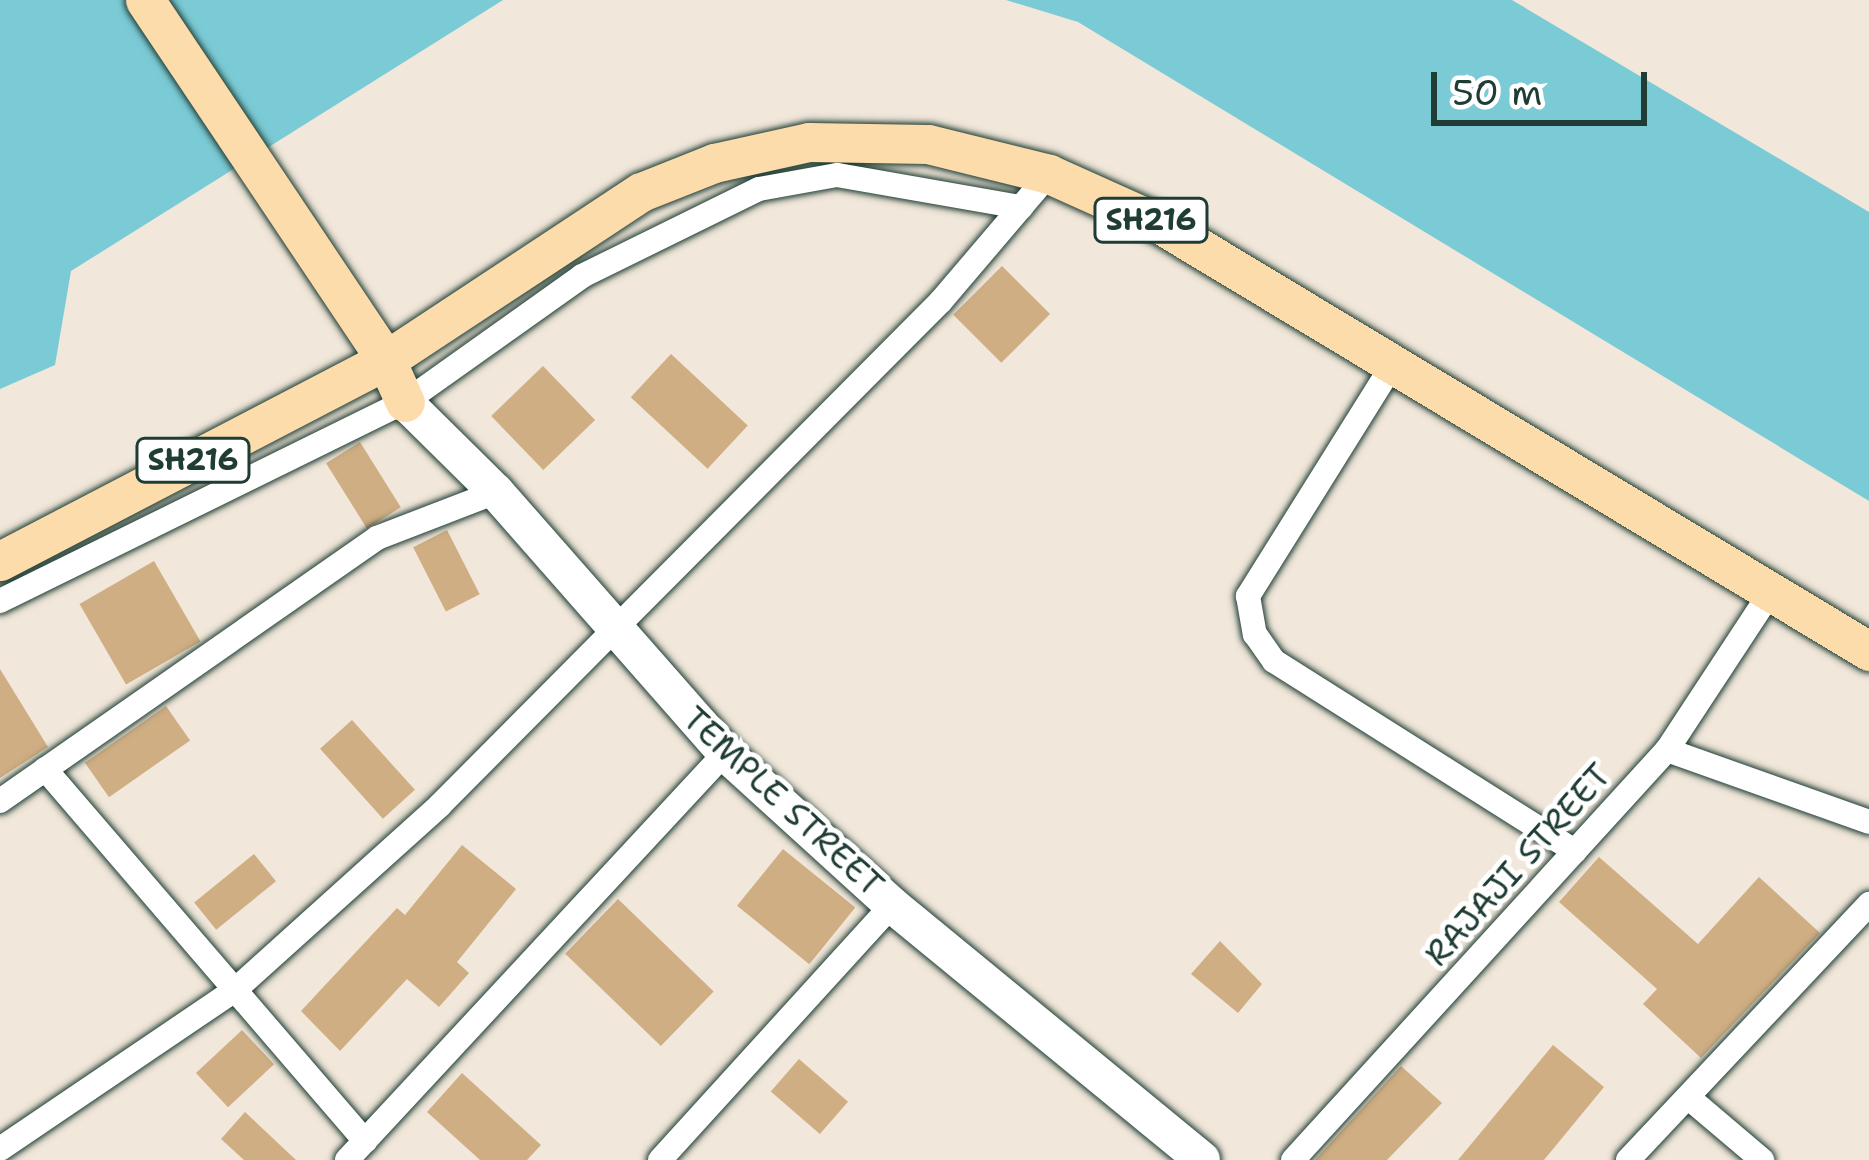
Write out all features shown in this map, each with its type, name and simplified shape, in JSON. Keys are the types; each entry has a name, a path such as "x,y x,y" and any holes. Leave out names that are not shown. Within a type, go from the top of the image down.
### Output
{"main road":[{"path":"145,0 340,299 386,360 405,402"},
{"name":"SH216","path":"0,561 386,360 641,192 714,163 809,142 928,144 1049,174 1160,224 1768,596 1869,651"}],"street":[{"path":"0,1149 236,988 440,805 941,301 1049,174"},
{"path":"0,601 405,402 582,276 759,189 837,175 1021,207"},
{"path":"1393,364 1248,596 1255,634 1274,662 1575,851"},
{"name":"TEMPLE STREET","path":"405,402 496,492 611,632 725,753 892,905 1202,1160"},
{"path":"0,801 377,538 496,492"},
{"name":"RAJAJI STREET","path":"1293,1160 1667,750 1768,596"},
{"path":"1667,750 1869,822"},
{"path":"347,1160 725,753"},
{"path":"45,769 365,1141"},
{"path":"1628,1160 1869,904"},
{"path":"660,1160 892,905"},
{"path":"1689,1098 1762,1160"}],"water":[{"path":"0,0 503,0 71,271 55,365 0,389"},
{"path":"1006,0 1512,0 1869,212 1869,501 1078,22"}],"building":[{"path":"1002,266 1050,314 1001,363 953,315"},
{"path":"671,354 748,426 708,469 631,397"},
{"path":"543,366 595,420 543,470 491,416"},
{"path":"360,442 401,507 367,528 326,463"},
{"path":"447,530 480,594 446,611 413,547"},
{"path":"154,561 200,642 126,685 80,604"},
{"path":"0,669 48,747 0,778"},
{"path":"166,706 190,740 109,797 85,763"},
{"path":"352,720 415,790 383,819 320,749"},
{"path":"462,845 516,889 457,962 469,973 439,1007 407,979 340,1051 301,1011 397,908 405,915"},
{"path":"783,849 855,908 809,964 737,906"},
{"path":"254,854 276,881 216,930 194,902"},
{"path":"1599,857 1698,944 1759,877 1820,933 1701,1058 1643,1004 1657,989 1559,902"},
{"path":"618,899 714,991 661,1046 565,954"},
{"path":"1220,941 1262,984 1238,1013 1191,974"},
{"path":"242,1030 274,1064 228,1107 196,1073"},
{"path":"1553,1045 1604,1087 1544,1160 1458,1160"},
{"path":"799,1059 848,1102 820,1134 771,1091"},
{"path":"1401,1066 1442,1103 1387,1160 1315,1160"},
{"path":"462,1073 541,1145 527,1160 480,1160 427,1112"},
{"path":"245,1112 296,1160 244,1160 221,1139"}]}
